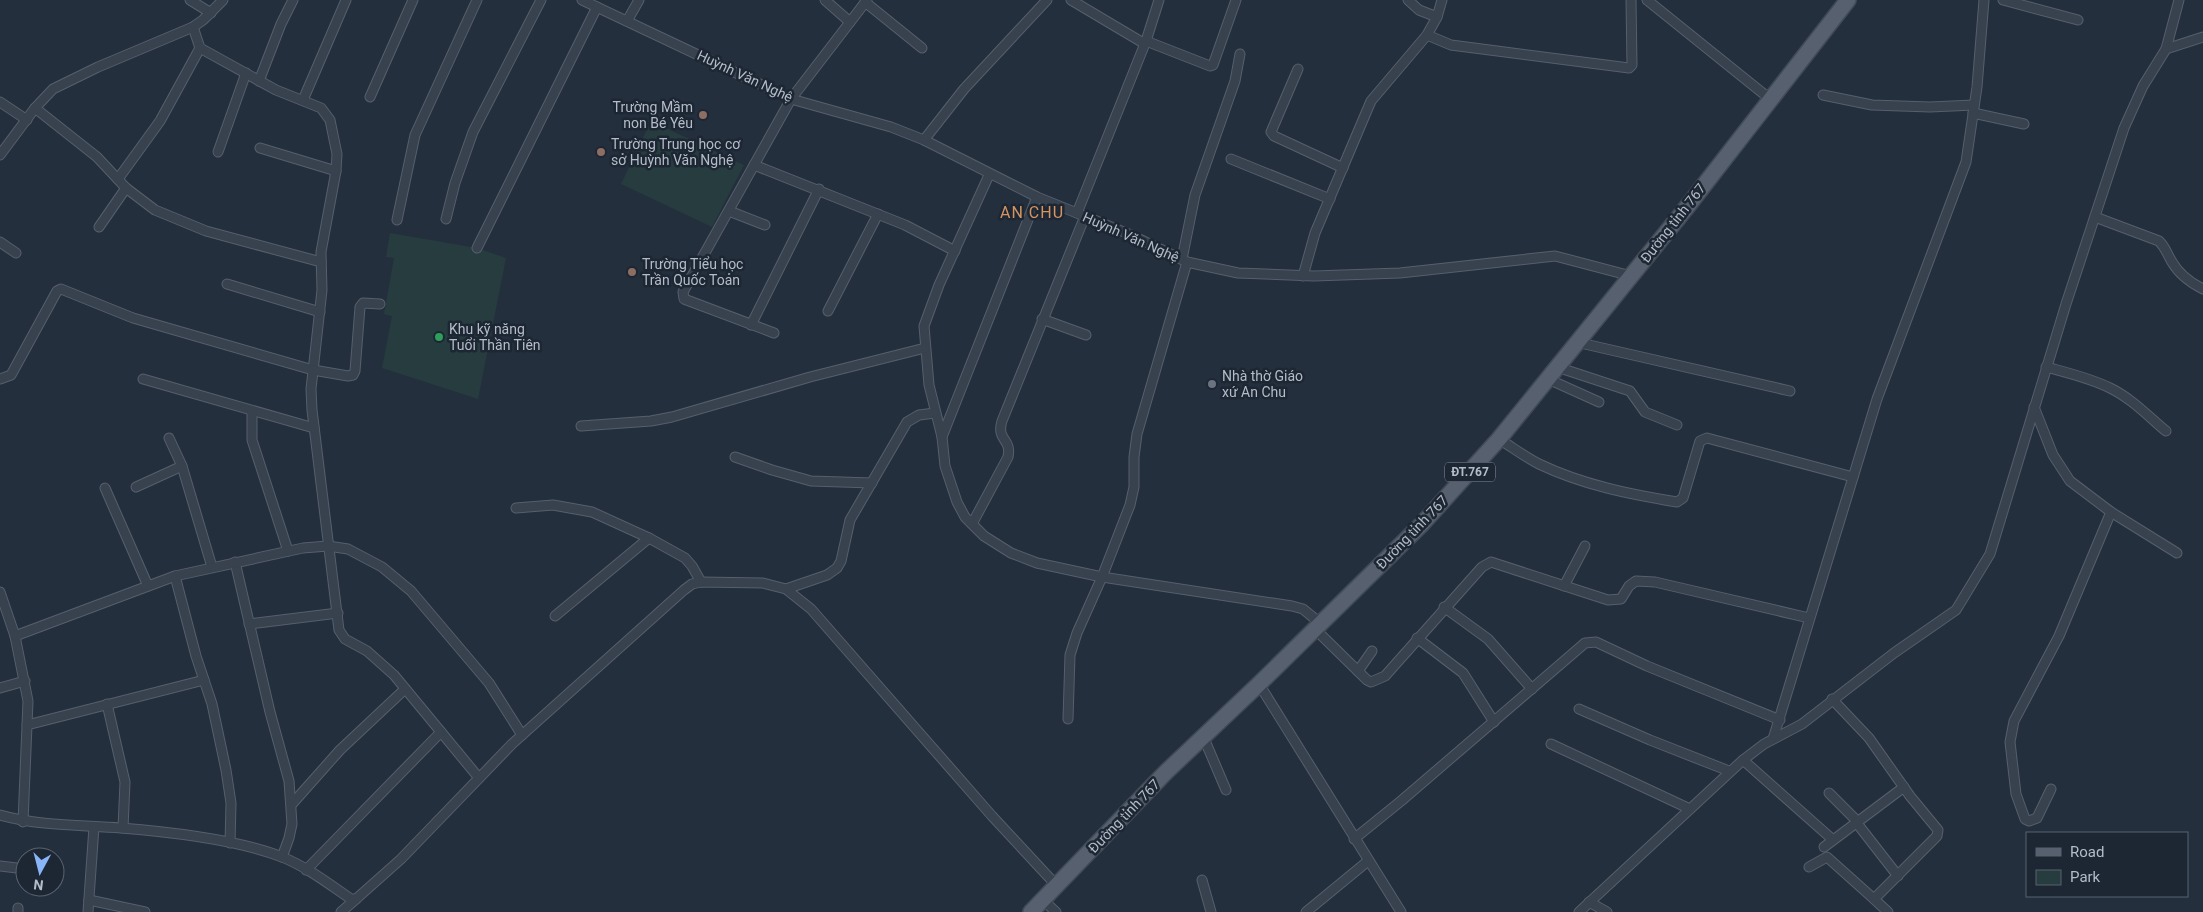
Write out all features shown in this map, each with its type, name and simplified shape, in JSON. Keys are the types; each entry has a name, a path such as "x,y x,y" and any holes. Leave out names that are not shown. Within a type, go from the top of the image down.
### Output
{"main road":[{"name":"Đường tỉnh 767","path":"1031,912 1203,736 1259,684 1422,524 1499,439 1684,210 1848,0"}],"street":[{"path":"190,0 211,12"},
{"path":"0,153 35,108 53,89 98,66 193,27 223,0"},
{"path":"259,81 281,24 293,0"},
{"path":"303,100 346,0"},
{"path":"370,97 413,0"},
{"path":"397,220 415,135 477,0"},
{"path":"446,219 455,183 474,132 541,0"},
{"name":"Huỳnh Văn Nghệ","path":"582,0 791,99 883,125 924,140 1036,198 1081,215 1185,261 1238,274 1303,276 1400,274 1555,256 1631,276"},
{"path":"627,21 640,0"},
{"path":"825,0 850,22"},
{"path":"924,140 964,89 1047,0"},
{"path":"972,524 1008,457 1008,442 1000,436 999,430 1146,42 1159,0"},
{"path":"1076,1 1146,42 1210,66 1214,65 1236,0"},
{"path":"1408,0 1419,10 1437,17"},
{"path":"1303,276 1315,233 1371,101 1427,35 1437,17 1442,0"},
{"path":"1427,35 1451,45 1629,68 1632,65 1631,0"},
{"path":"1647,0 1770,99"},
{"path":"1773,739 1877,399 1966,162 1984,0"},
{"path":"2004,0 2078,20"},
{"path":"1579,912 1743,760 1773,739 1802,724 1894,653 1956,610 1990,554 2046,367 2124,128 2143,86 2166,49 2179,0"},
{"path":"774,333 684,299 682,296 791,99 866,1 922,48"},
{"path":"477,248 597,7"},
{"path":"193,27 200,48 259,81 322,108 330,120 336,154 336,171 322,236 320,312 312,410 339,630 342,636 367,651 394,675 479,778"},
{"path":"2166,49 2203,37"},
{"path":"118,180 160,121 200,48"},
{"path":"1068,719 1070,655 1077,633 1102,577 1130,504 1134,487 1134,457 1137,434 1185,261 1196,194 1235,81 1240,54"},
{"path":"1298,69 1271,132 1274,136 1344,168"},
{"path":"218,152 246,73"},
{"path":"1822,95 1872,105 1973,109 2024,124"},
{"path":"0,102 26,120"},
{"path":"35,108 97,157 126,188 149,206 187,224 233,239 321,262"},
{"path":"260,148 336,171"},
{"path":"1232,159 1330,199"},
{"path":"754,165 904,225 955,251"},
{"path":"989,175 925,320 925,348 929,386 942,437 945,466 957,502 972,524 984,536 1011,553 1037,563 1102,577 1304,609 1358,671 1371,682 1385,676 1444,607 1487,563 1491,562 1564,586 1615,600 1621,600 1629,586 1636,581 1655,582 1809,618"},
{"path":"99,227 126,188"},
{"path":"751,325 819,190"},
{"path":"942,437 1036,198"},
{"path":"729,211 765,225"},
{"path":"828,311 878,214"},
{"path":"2095,217 2159,241 2165,247 2172,263 2189,282 2203,289"},
{"path":"0,242 16,253"},
{"path":"227,284 320,312"},
{"path":"0,378 10,375 57,292 61,289 133,318 314,370 348,376 353,375 360,307 363,303 380,304"},
{"path":"1042,319 1086,335"},
{"path":"1576,342 1790,391"},
{"path":"580,426 651,421 672,417 810,377 925,348"},
{"path":"1557,367 1630,391 1645,412 1677,425"},
{"path":"2046,367 2111,388 2135,404 2166,431"},
{"path":"143,379 314,428"},
{"path":"1548,379 1599,402"},
{"path":"2034,407 2054,455 2070,481 2111,512 2177,553"},
{"path":"252,411 252,440 288,551"},
{"path":"786,589 827,575 837,568 841,561 850,520 907,422 919,414 935,413"},
{"path":"168,438 182,466 212,567"},
{"path":"1499,439 1537,463 1571,478 1602,488 1677,502 1683,498 1700,440 1707,438 1853,477"},
{"path":"735,457 811,481 872,483"},
{"path":"136,486 182,466"},
{"path":"105,488 148,586"},
{"path":"516,508 553,505 588,510 649,538 685,558 701,582"},
{"path":"2051,789 2037,818 2029,821 2025,819 2016,794 2010,742 2014,721 2059,636 2111,512"},
{"path":"555,616 649,538"},
{"path":"15,636 175,576 288,551 328,546 348,549 368,558 411,591 489,683 522,735"},
{"path":"1564,586 1584,546"},
{"path":"235,562 270,712 289,781 292,804 289,838 282,857"},
{"path":"175,576 212,704 226,770 231,803 230,843"},
{"path":"342,912 400,859 522,735 684,590 692,584 701,582 763,583 786,589 811,609 992,816 1057,886"},
{"path":"0,592 15,636 28,702 23,822"},
{"path":"1444,607 1488,639 1532,689"},
{"path":"250,624 338,613"},
{"path":"1418,638 1463,673 1494,722"},
{"path":"1354,839 1585,643 1596,642 1647,666 1780,720"},
{"path":"1358,671 1372,651"},
{"path":"27,725 204,680"},
{"path":"0,688 25,681"},
{"path":"1259,684 1401,912"},
{"path":"292,804 340,750 405,689"},
{"path":"1832,699 1869,738 1938,833 1874,899"},
{"path":"107,704 125,782 123,828"},
{"path":"1579,709 1730,772"},
{"path":"306,870 441,732"},
{"path":"1203,736 1226,790"},
{"path":"1550,744 1690,809"},
{"path":"1743,760 1832,839"},
{"path":"1824,847 1856,821 1904,787"},
{"path":"1829,793 1856,821 1898,876"},
{"path":"0,816 23,822 123,828 195,836 230,843 282,857 351,899 356,899"},
{"path":"88,912 94,826"},
{"path":"1809,867 1827,857 1888,912"},
{"path":"1306,912 1368,861"},
{"path":"0,866 15,868"},
{"path":"1202,880 1211,912"},
{"path":"89,900 145,912"},
{"path":"1044,900 1056,912"},
{"path":"1589,902 1607,912"}],"green space":[{"path":"651,121 744,165 712,227 621,184"},
{"name":"Khu kỹ năng Tuổi Thần Tiên","path":"390,233 477,248 506,258 478,399 382,368 392,316 384,314 394,258 386,257"}],"place":[{"name":"Trường Mầm non Bé Yêu","path":"703,115"},
{"name":"Trường Trung học cơ sở Huỳnh Văn Nghệ","path":"601,152"},
{"name":"Trường Tiểu học Trần Quốc Toản","path":"632,272"},
{"name":"Khu kỹ năng Tuổi Thần Tiên","path":"439,337"},
{"name":"Nhà thờ Giáo xứ An Chu","path":"1212,384"}],"district":[{"name":"AN CHU","path":"1032,212"}]}
